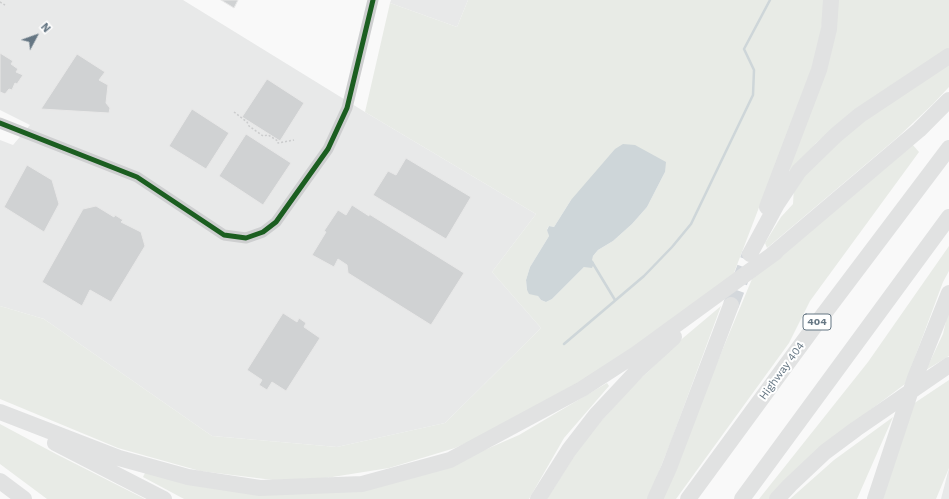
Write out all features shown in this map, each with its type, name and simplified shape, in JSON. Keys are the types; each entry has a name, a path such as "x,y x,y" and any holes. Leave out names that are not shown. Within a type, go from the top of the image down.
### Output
{"highway":[{"path":"831,0 829,30 819,70 781,167 752,251 777,204 799,170 836,135 860,115 949,56"},
{"path":"538,499 569,450 592,420 638,370 675,337 716,305 919,130 949,100"},
{"name":"Highway 404","path":"688,499 821,317 949,148"},
{"path":"742,499 949,217"},
{"path":"0,413 119,458 188,477 260,488 362,484 450,460 582,389 636,354 776,252"},
{"path":"875,499 915,378 949,293"},
{"path":"655,499 669,468 731,305"},
{"path":"777,499 825,452 949,365"},
{"path":"0,413 164,499"},
{"path":"867,499 902,417"},
{"path":"0,481 24,499"}],"street":[{"path":"0,123 137,177 224,235 246,238 263,232 276,222 328,149 347,108 372,0"}],"path":[{"path":"0,2 5,5"},
{"path":"234,112 247,122 249,126 263,136 268,135 278,141 278,143 294,140"}],"shaded area":[{"path":"0,0 183,0 365,112 536,214 492,272 541,328 445,423 337,447 212,436 44,319 0,306 0,140 13,145 30,125 0,110"},
{"path":"391,0 468,0 457,27 390,3"},
{"path":"468,0 825,0 820,38 812,69 732,278 657,333 522,418 455,448 389,468 326,478 273,480 200,471 118,448 0,399 0,306 44,319 212,436 337,447 445,423 541,328 492,272 536,214 365,112 390,3 457,27","holes":["665,172 647,207 632,224 613,241 598,250 591,260 552,299 546,302 527,290 526,280 530,267 549,236 547,229 549,226 554,227 571,200"]},
{"path":"837,0 949,0 949,48 851,114 816,143 793,171 786,168"},
{"path":"949,60 949,87 933,104 898,137 767,248 765,243 781,217 793,204 794,186 856,123"},
{"path":"623,144 635,145 666,162 665,172 647,207 632,224 613,241 598,250 593,256 592,260 594,263 592,268 584,267 552,299 546,302 541,300 538,296 529,294 526,280 530,267 549,236 547,230 549,226 554,227 571,200 615,149"},
{"path":"912,144 919,152 810,301 789,343 676,499 660,499 752,279"},
{"path":"949,246 949,271 943,282 905,384 829,441 788,477 769,499 759,499 868,362"},
{"path":"721,306 648,499 547,499 576,453 601,421 634,385 683,338"},
{"path":"949,308 949,356 926,370 943,334"},
{"path":"949,380 949,468 936,499 883,499 913,404"},
{"path":"607,383 609,386 564,438 529,499 184,499 143,477 145,473 354,488 473,455 519,435"},
{"path":"893,417 857,499 790,499 834,460"},
{"path":"0,424 145,499 47,499 0,464"},
{"path":"949,468 949,499 941,499"}],"building":[{"path":"221,0 238,0 234,8"},
{"path":"0,53 13,61 11,64 18,69 16,72 23,75 17,84 15,83 12,90 9,89 5,94 0,92"},
{"path":"77,54 105,72 99,80 108,85 106,103 110,108 109,113 41,109"},
{"path":"267,79 304,103 280,141 242,117"},
{"path":"192,109 229,133 206,169 169,146"},
{"path":"246,134 291,163 263,205 219,176"},
{"path":"406,158 471,197 446,239 373,195 388,171 396,175"},
{"path":"27,165 52,180 59,204 44,232 4,207"},
{"path":"352,205 464,273 431,325 348,273 347,265 338,259 334,267 312,255 326,232 324,231 338,210 346,215"},
{"path":"96,206 114,217 115,215 123,220 121,222 141,232 145,246 111,302 90,290 82,306 42,282 83,209"},
{"path":"283,313 297,322 299,318 306,323 304,327 320,338 286,391 272,382 267,390 259,385 262,380 247,370"}],"waterway":[{"path":"564,344 644,276 672,247 691,224 753,95 754,70 744,49 770,0"},
{"path":"592,262 615,300"}],"tunnel":[{"path":"731,305 750,254"}],"cycle path":[{"path":"0,123 137,177 224,235 246,238 263,232 276,222 328,149 347,108 373,0"}]}
